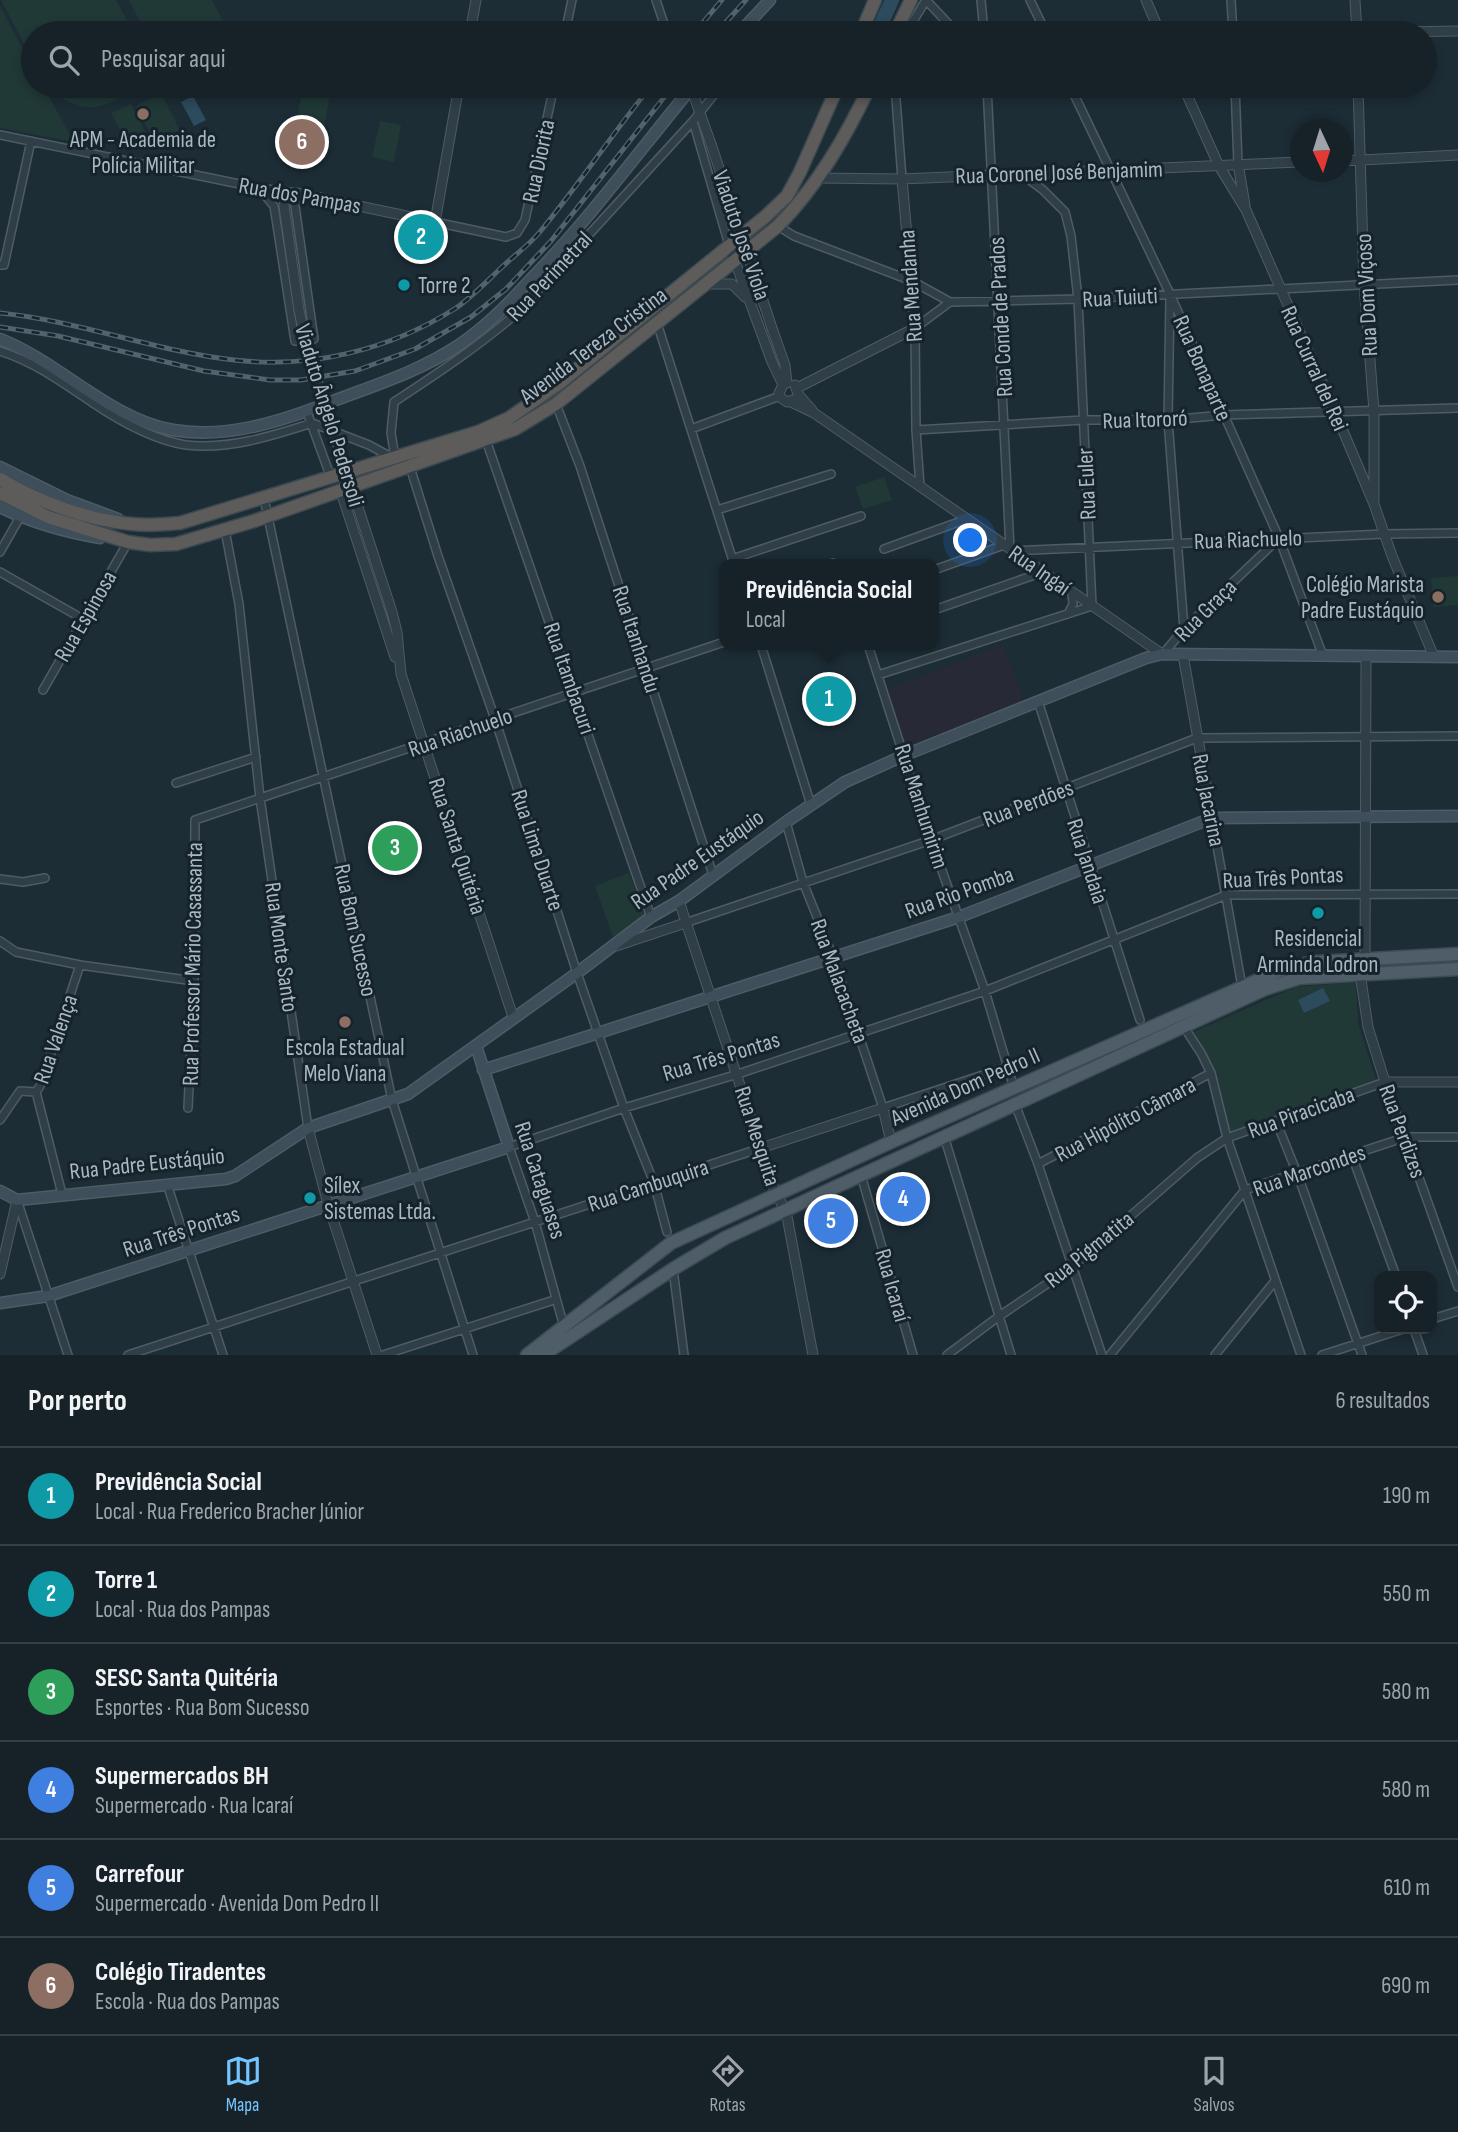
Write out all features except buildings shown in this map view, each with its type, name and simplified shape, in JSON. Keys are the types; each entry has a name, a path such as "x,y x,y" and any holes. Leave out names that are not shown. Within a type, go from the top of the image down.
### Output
{"highway":[{"path":"866,21 875,0"},
{"path":"901,21 911,0"},
{"name":"Avenida Tereza Cristina","path":"0,479 28,494 87,515 134,525 180,523 478,432 509,418 561,382 787,196 832,98"},
{"name":"Avenida Tereza Cristina","path":"0,494 48,517 128,542 176,544 225,530 514,429 556,404 778,226 799,204 831,162 864,98"}],"main road":[{"path":"750,21 770,0"},
{"path":"0,339 62,372 118,409 172,430 216,433 255,427 307,412 417,369 458,346 494,318 558,250 636,159 683,98"},
{"name":"Avenida Tereza Cristina","path":"0,467 67,500 134,525"},
{"name":"Avenida Tereza Cristina","path":"0,507 20,517 72,533 128,542"},
{"name":"Rua Padre Eustáquio","path":"17,1200 226,1179 235,1176 308,1128 408,1094 652,917 679,901 845,782 1146,657 1162,654 1458,657"},
{"name":"Rua Rio Pomba","path":"483,1070 959,917 1212,818 1458,816"},
{"name":"Avenida Dom Pedro II","path":"527,1355 671,1243 891,1142 1288,967 1317,962 1458,954"},
{"name":"Avenida Dom Pedro II","path":"543,1355 725,1238 1265,989 1300,978 1458,969"},
{"name":"Rua Cataguases","path":"476,1046 509,1147"},
{"name":"Rua Três Pontas","path":"0,1303 47,1296 509,1147"},
{"path":"0,1191 17,1200"}],"street":[{"path":"472,21 476,0"},
{"path":"568,21 572,0"},
{"path":"656,0 663,21"},
{"path":"913,21 926,0 946,21"},
{"path":"981,0 983,21"},
{"path":"1030,0 1040,21"},
{"path":"1146,0 1155,21"},
{"path":"1231,0 1232,21"},
{"path":"1355,0 1356,21"},
{"path":"1437,31 1458,31"},
{"path":"435,222 457,98"},
{"name":"Rua Diorita","path":"517,233 526,220 551,98"},
{"name":"Viaduto José Viola","path":"693,98 696,118 711,144 785,365 785,384"},
{"name":"Rua Perimetral","path":"393,457 391,433 394,401 487,340 518,312 712,98"},
{"name":"Rua Mendanha","path":"896,98 915,328 916,430 920,486"},
{"name":"Rua Conde de Prados","path":"988,98 1009,548"},
{"name":"Rua Bonaparte","path":"1076,98 1170,294 1279,538 1323,656"},
{"name":"Rua Curral del Rei","path":"1188,98 1219,166 1246,210 1335,412 1434,657"},
{"path":"1235,98 1238,164 1246,210"},
{"name":"Rua Dom Viçoso","path":"1358,98 1364,284 1374,411 1374,504"},
{"path":"696,118 734,263 776,374 796,395"},
{"name":"Rua dos Pampas","path":"0,135 506,237 517,233"},
{"path":"2,265 31,141"},
{"path":"1353,160 1458,155"},
{"name":"Rua Coronel José Benjamim","path":"817,178 902,178 1290,162"},
{"name":"Rua Euler","path":"1020,173 1043,190 1065,212 1072,236 1078,299 1092,606"},
{"path":"259,188 278,196 284,209"},
{"path":"259,188 274,206 295,341 314,339 295,206 297,193"},
{"path":"284,209 287,197 297,193"},
{"name":"Viaduto Ângelo Pedersoli","path":"284,209 308,353 392,612"},
{"path":"778,226 794,236 912,281 950,302 915,328 785,401 780,396 780,390 785,384"},
{"name":"Rua Tuiuti","path":"950,302 1078,299 1458,280"},
{"path":"708,284 732,284 748,301"},
{"path":"1170,294 1168,420 1184,629"},
{"path":"657,323 732,559"},
{"path":"0,351 19,357 41,369 133,428 184,444 218,445 258,439 312,424 393,457"},
{"name":"Rua Ingaí","path":"796,395 814,413 920,486 963,521 1009,548 1162,654"},
{"path":"691,429 780,396"},
{"name":"Rua Itanhandu","path":"556,404 580,466 713,875"},
{"name":"Rua Itororó","path":"916,430 1083,420 1168,420 1224,415 1458,408"},
{"path":"307,412 331,478"},
{"name":"Rua Itambacuri","path":"486,440 652,917"},
{"name":"Rua Lima Duarte","path":"410,467 577,973 653,1183 667,1232"},
{"path":"717,510 831,474"},
{"name":"Rua Santa Quitéria","path":"340,489 513,1017"},
{"name":"Rua Bom Sucesso","path":"264,498 392,1100 473,1355"},
{"path":"739,559 861,516"},
{"path":"0,552 20,517"},
{"path":"884,549 963,521"},
{"name":"Rua Monte Santo","path":"225,530 240,614 260,798 308,1128 328,1205 377,1355"},
{"name":"Rua Riachuelo","path":"1009,548 1037,550 1179,542 1458,533"},
{"name":"Rua Graça","path":"1162,654 1184,629 1279,538"},
{"name":"Rua Espinosa","path":"43,690 128,542"},
{"path":"939,569 1009,548"},
{"path":"1031,563 1037,550"},
{"path":"0,572 83,619"},
{"path":"939,608 1043,572"},
{"path":"1068,614 1073,604 1072,593"},
{"path":"878,675 1092,606"},
{"name":"Rua Santa Quitéria","path":"392,612 401,674"},
{"name":"Rua Riachuelo","path":"195,820 719,644"},
{"path":"763,650 811,804"},
{"name":"Rua Manhumirim","path":"869,650 931,840 985,991 1014,1088"},
{"name":"Rua Jacarina","path":"1184,655 1242,987"},
{"path":"1365,959 1366,658"},
{"name":"Rua Jandaia","path":"1038,701 1140,1020"},
{"name":"Rua Perdões","path":"611,947 931,840 1197,737 1458,736"},
{"path":"176,783 256,757"},
{"name":"Rua Professor Mário Casassanta","path":"188,1108 194,981 195,820"},
{"name":"Rua Malacacheta","path":"786,822 803,882 860,1033 891,1142"},
{"path":"0,879 23,882 45,878"},
{"name":"Rua Três Pontas","path":"509,1147 985,991 1226,895 1458,894"},
{"name":"Rua Mesquita","path":"679,901 776,1194 786,1211 813,1355"},
{"path":"0,941 16,952 80,965 194,981"},
{"name":"Rua Valença","path":"62,1194 36,1092 80,965"},
{"name":"Rua Perdizes","path":"1360,973 1368,1027 1385,1082 1458,1287"},
{"path":"1184,1027 1211,1073 1227,1138 1301,1355"},
{"name":"Rua Cambuquira","path":"128,1355 1007,1067"},
{"name":"Rua Hipólito Câmara","path":"1038,1164 1211,1073"},
{"name":"Rua Piracicaba","path":"1227,1138 1385,1082 1458,1082"},
{"path":"0,1120 18,1093 23,1090 36,1092"},
{"path":"1015,1104 1102,1355"},
{"path":"1276,1121 1362,1355"},
{"path":"944,1136 1011,1355"},
{"name":"Rua Marcondes","path":"1110,1355 1245,1190 1406,1137 1458,1137"},
{"name":"Rua Pigmatita","path":"947,1355 1072,1267 1197,1158 1227,1138"},
{"name":"Rua Cataguases","path":"509,1147 535,1222 554,1300 564,1327"},
{"path":"1352,1156 1394,1271"},
{"name":"Rua Icaraí","path":"861,1175 913,1355"},
{"path":"167,1183 223,1355"},
{"path":"0,1274 17,1200"},
{"path":"17,1200 68,1355"},
{"path":"673,1269 684,1355"},
{"path":"1214,1355 1275,1281"},
{"path":"383,1355 554,1300"},
{"path":"1437,1317 1458,1311"},
{"path":"1322,1355 1388,1334"},
{"path":"1417,1334 1423,1355"}],"shaded area":[{"path":"194,98 206,120 194,126 181,102"},
{"path":"1003,645 1027,706 905,755 883,691"},
{"path":"1323,988 1330,1001 1304,1013 1298,1000"}],"green space":[{"path":"1,0 116,0 127,21 21,21 21,38"},
{"path":"129,0 212,0 223,21 140,21"},
{"path":"0,6 21,45 21,98 50,98 74,142 0,128"},
{"path":"62,98 118,98 100,106 89,107"},
{"path":"151,98 164,98 184,138 159,151 136,106"},
{"path":"301,98 329,98 323,135 295,130"},
{"path":"131,104 148,137 129,147 111,113"},
{"path":"380,121 401,125 394,162 372,157"},
{"path":"884,477 892,500 863,509 855,487"},
{"path":"1458,576 1458,605 1433,607 1431,578"},
{"path":"629,873 645,916 613,937 595,886"},
{"path":"1356,982 1358,1023 1376,1080 1227,1137 1211,1068 1191,1033 1296,987"}],"waterway":[{"path":"882,21 892,0"}],"railway":[{"path":"704,21 722,0"},
{"path":"727,21 746,0"},
{"path":"0,313 59,322 175,350 234,360 292,362 321,359 377,345 431,323 456,308 530,242 642,98"},
{"path":"0,327 58,336 204,371 270,380 301,380 355,371 415,349 471,317 506,289 551,241 664,98"}],"place":[{"name":"APM - Academia de Polícia Militar","path":"143,114"},
{"name":"Colégio Tiradentes","path":"302,142"},
{"name":"Torre 1","path":"421,237"},
{"name":"Torre 2","path":"404,285"},
{"name":"Colégio Marista Padre Eustáquio","path":"1438,597"},
{"name":"Previdência Social","path":"829,699"},
{"name":"SESC Santa Quitéria","path":"395,848"},
{"name":"Residencial Arminda Lodron","path":"1318,913"},
{"name":"Escola Estadual Melo Viana","path":"345,1022"},
{"name":"Sílex Sistemas Ltda.","path":"310,1198"},
{"name":"Supermercados BH","path":"903,1199"},
{"name":"Carrefour","path":"831,1221"}]}
